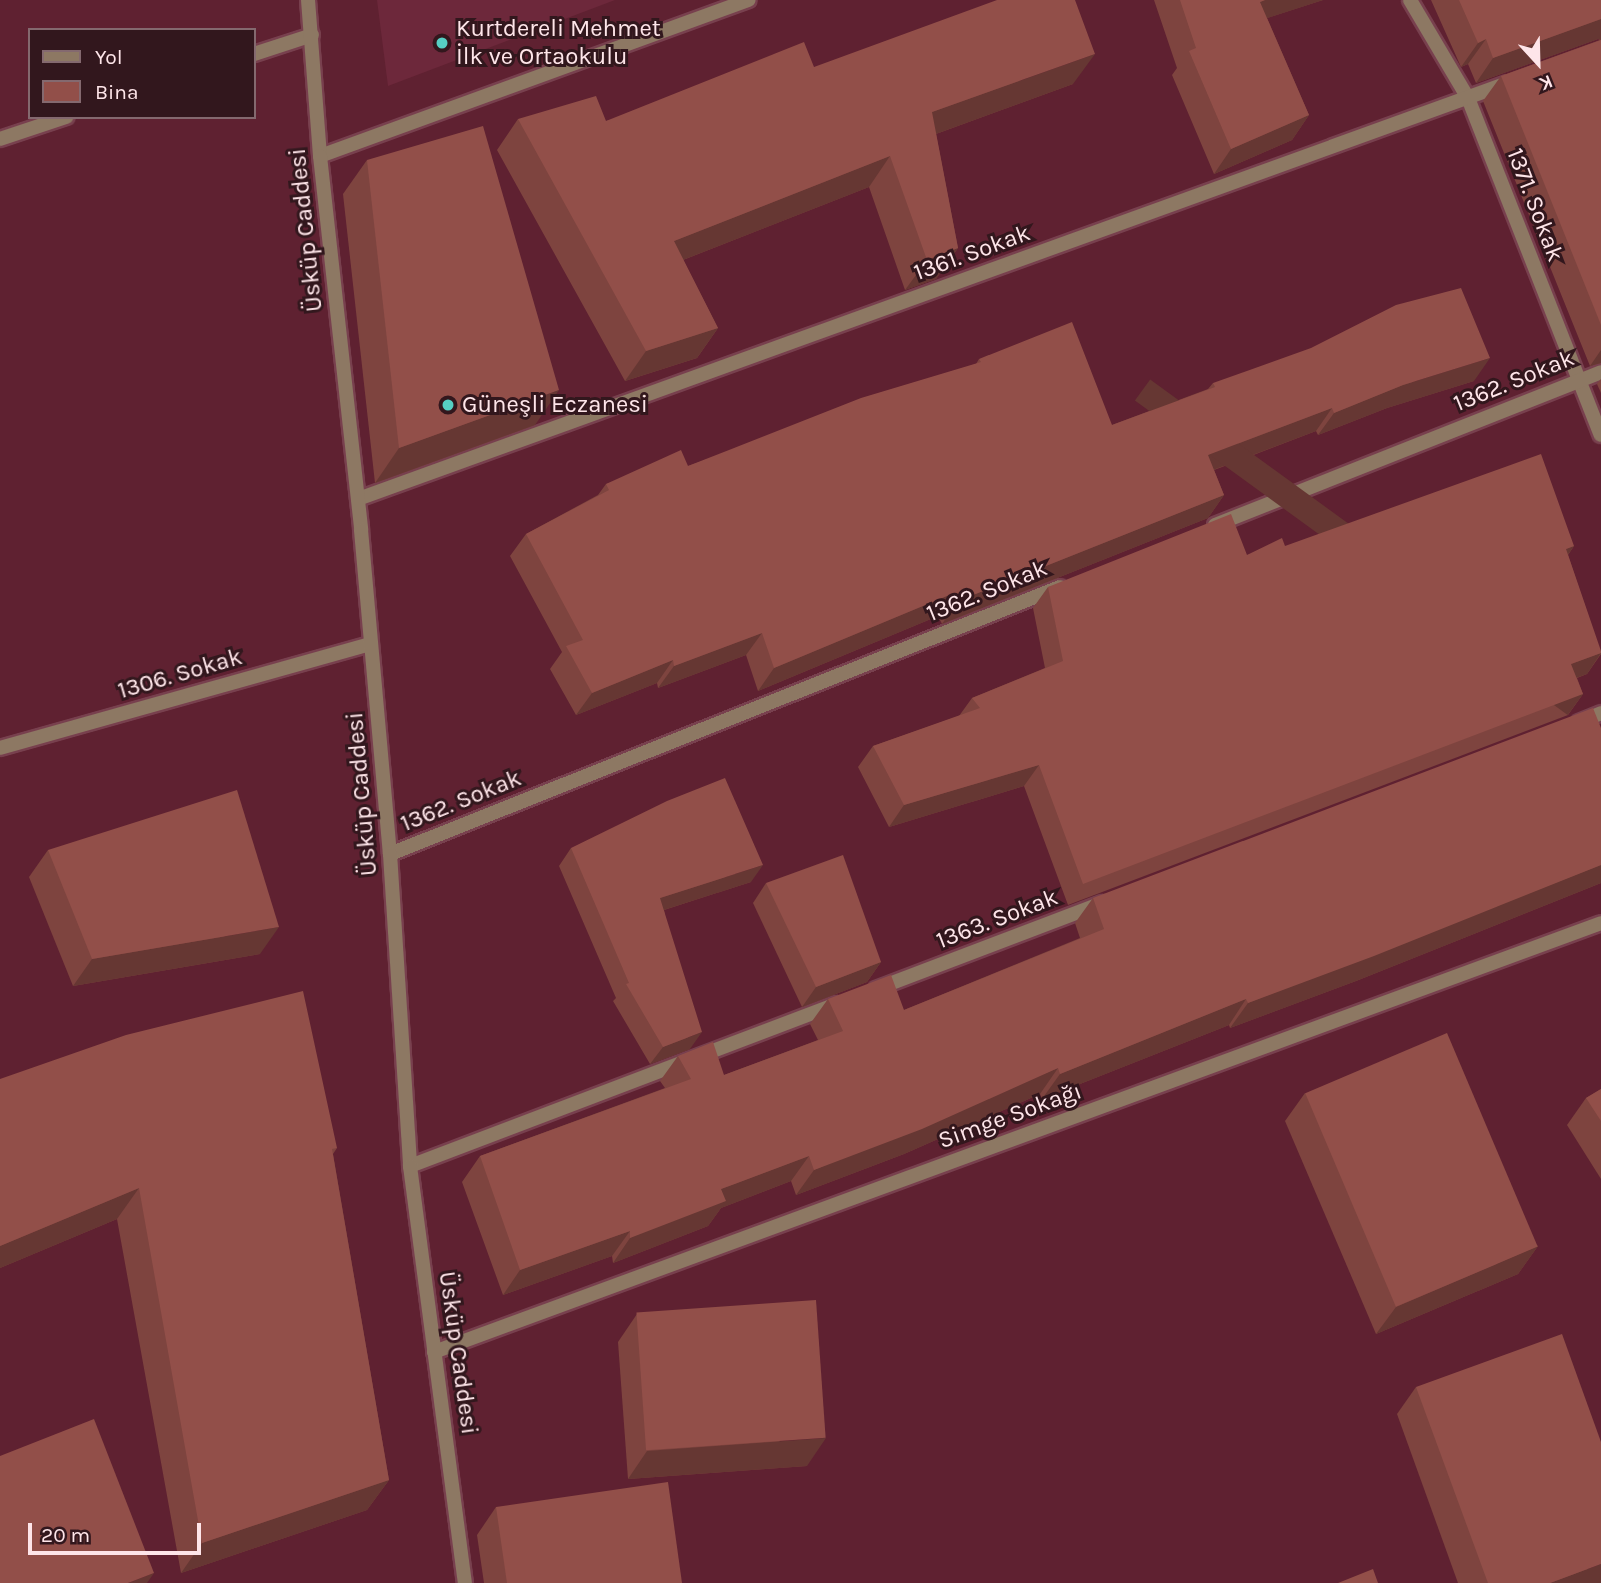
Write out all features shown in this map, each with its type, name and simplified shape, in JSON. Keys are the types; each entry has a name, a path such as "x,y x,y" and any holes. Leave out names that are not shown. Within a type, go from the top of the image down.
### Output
{"street":[{"name":"Üsküp Caddesi","path":"308,0 320,156 372,643 390,854 410,1167 465,1583"},
{"path":"320,156 749,0"},
{"name":"1371. Sokak","path":"1410,0 1468,98 1601,435"},
{"path":"256,53 312,35"},
{"name":"1361. Sokak","path":"358,499 1517,80"},
{"path":"0,139 60,119"},
{"name":"1362. Sokak","path":"1204,529 1601,372"},
{"name":"1362. Sokak","path":"390,854 1075,581"},
{"name":"1306. Sokak","path":"0,748 372,643"},
{"path":"1562,728 1601,713"},
{"name":"1363. Sokak","path":"410,1167 1122,895"},
{"name":"Simge Sokağı","path":"435,1352 1601,923"}],"shaded area":[{"name":"Kurtdereli Mehmet İlk ve Ortaokulu","path":"377,0 615,0 388,86"}],"building":[{"path":"997,0 1075,0 1095,54 932,112 958,248 927,260 890,156 674,241 718,328 646,351 518,119 596,96 606,121 804,42 814,67"},
{"path":"1180,0 1265,0 1260,2 1309,115 1231,149 1189,51 1196,48"},
{"path":"1459,0 1601,0 1601,19 1493,58 1486,39 1478,43"},
{"path":"1601,40 1601,325 1501,76"},
{"path":"483,126 559,390 399,448 367,160"},
{"path":"1461,288 1490,358 1403,385 1334,413 1332,408 1208,455 1224,495 958,601 954,593 774,668 762,633 674,666 673,660 592,693 566,646 583,640 526,534 609,490 606,484 681,450 688,466 861,398 981,362 979,359 1072,322 1112,425 1215,387 1213,383 1311,348 1396,305"},
{"path":"1541,454 1574,546 1566,549 1601,651 1571,664 1583,694 1083,884 1039,765 904,805 873,746 980,708 972,698 1063,661 1048,587 1231,514 1247,555 1282,538 1285,546"},
{"path":"1593,708 1601,728 1601,865 1374,956 1248,1003 1246,999 1060,1074 1058,1068 922,1129 814,1170 809,1156 721,1189 726,1201 630,1238 630,1231 520,1270 480,1156 691,1079 678,1056 713,1042 724,1075 843,1031 828,999 891,975 904,1010 1104,929 1093,898"},
{"path":"725,778 763,865 660,898 702,1032 663,1047 626,984 629,983 571,848 667,801"},
{"path":"237,790 279,927 92,959 48,850"},
{"path":"843,855 881,962 816,987 766,883"},
{"path":"303,991 337,1148 332,1149 389,1480 202,1543 139,1188 0,1246 0,1079 126,1035"},
{"path":"1447,1033 1538,1247 1396,1307 1305,1093"},
{"path":"1601,1089 1601,1121 1586,1098"},
{"path":"816,1300 826,1438 646,1450 636,1313"},
{"path":"1562,1334 1601,1442 1601,1564 1550,1583 1488,1583 1416,1387"},
{"path":"94,1419 154,1573 128,1583 0,1583 0,1456"},
{"path":"668,1482 682,1583 507,1583 496,1507"},
{"path":"1373,1569 1378,1583 1338,1583"}],"place":[{"name":"Kurtdereli Mehmet İlk ve Ortaokulu","path":"442,43"},
{"name":"Güneşli Eczanesi","path":"448,405"}]}
